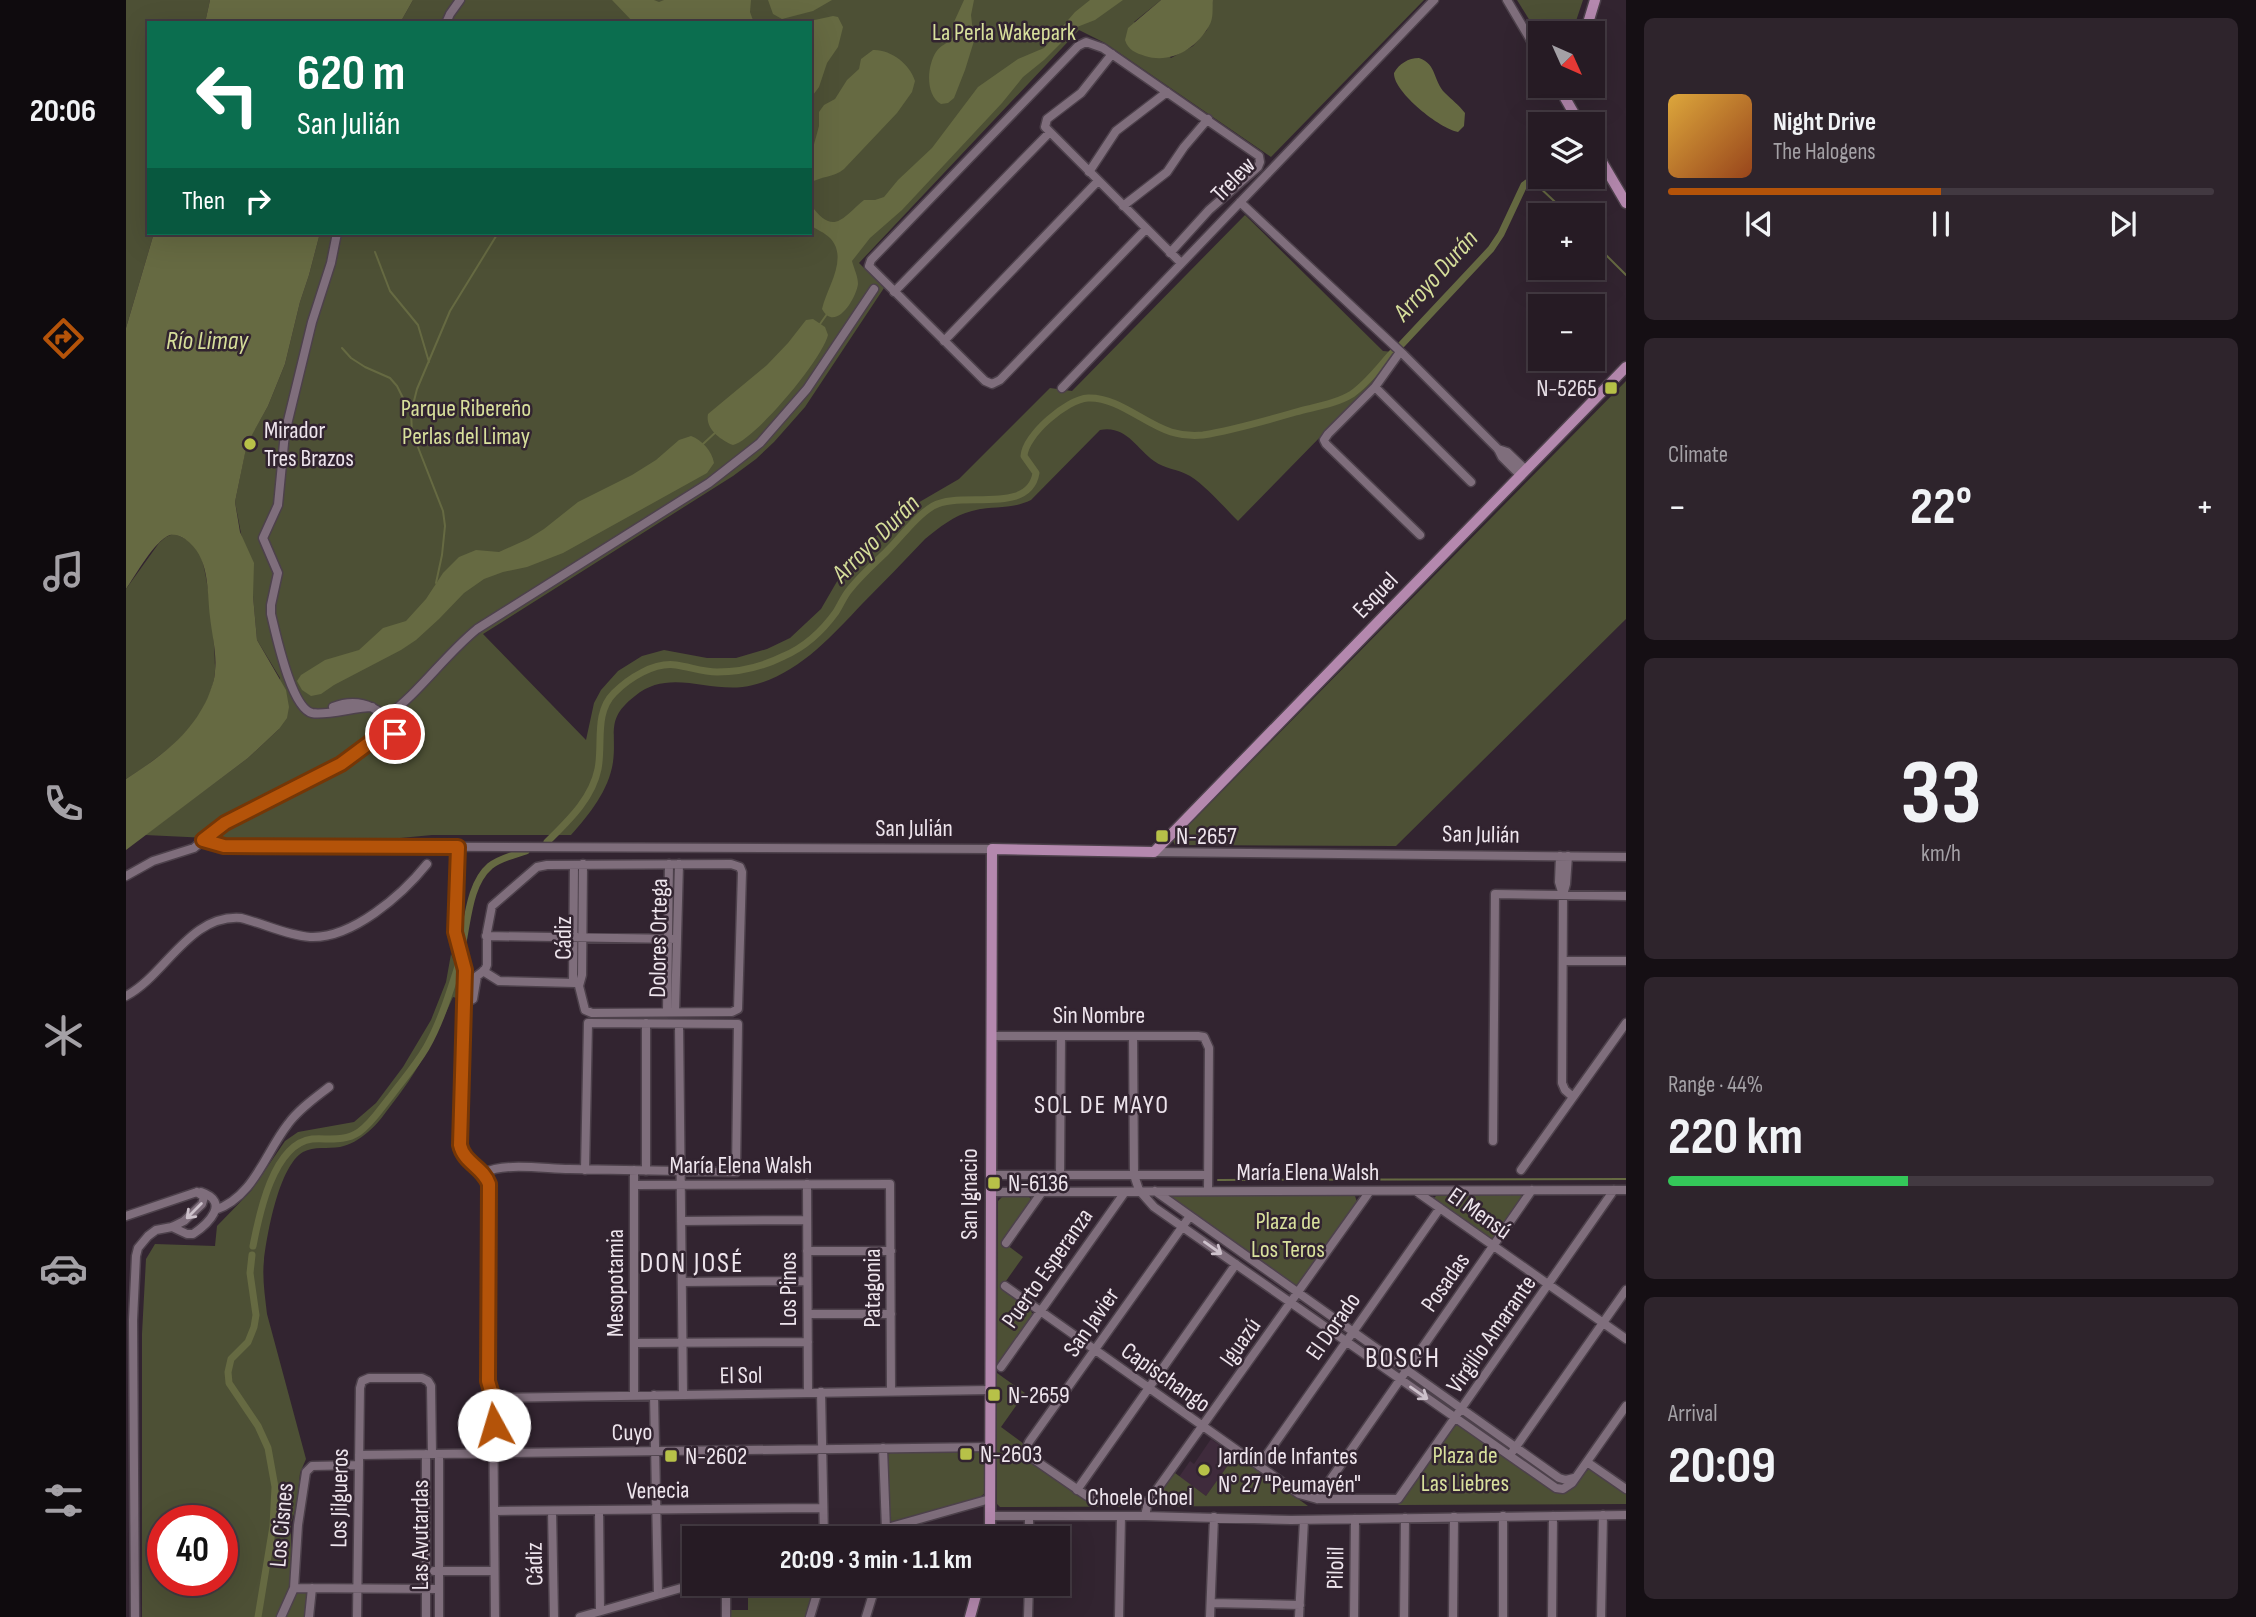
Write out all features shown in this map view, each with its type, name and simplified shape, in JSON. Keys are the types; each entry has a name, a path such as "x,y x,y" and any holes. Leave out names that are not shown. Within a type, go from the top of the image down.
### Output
{"main road":[{"path":"1589,21 1595,0"},
{"path":"1565,98 1573,112"},
{"path":"1605,167 1626,203"},
{"name":"Esquel","path":"1154,852 1626,367"},
{"name":"San Julián","path":"992,849 1154,852"},
{"name":"San Ignacio","path":"990,1526 992,849"},
{"path":"970,1617 976,1596"}],"street":[{"path":"447,21 460,0"},
{"name":"Trelew","path":"1062,388 1434,0"},
{"path":"1507,0 1528,36"},
{"path":"1146,229 995,384 987,383 870,268 869,263 1078,46 1090,42 1208,119 1257,153 1260,159 1260,165 1209,210 1170,253"},
{"path":"1112,54 1078,96 1044,124 1049,133 1181,263"},
{"path":"1089,172 1116,131 1167,92"},
{"path":"1123,206 1167,172 1208,119"},
{"path":"894,292 1049,133"},
{"path":"944,341 1098,181"},
{"path":"1240,202 1401,352 1498,449 1502,457 1523,473"},
{"path":"126,876 153,861 191,849 225,823 341,764 384,732 391,736 397,733 397,726 372,707 349,702 320,713 305,710 290,682 270,609 278,581 277,569 263,534 278,505 285,433 337,235"},
{"path":"389,720 477,629 709,483 760,443 807,389 874,289"},
{"path":"1401,352 1375,387 1328,434 1325,442 1420,535"},
{"path":"1375,387 1471,482"},
{"name":"San Julián","path":"203,840 224,846 992,849"},
{"path":"458,847 455,932 465,965 460,1145 464,1156 484,1173 490,1189 488,1381 493,1398 495,1617"},
{"name":"San Julián","path":"1154,852 1626,857"},
{"path":"1564,856 1566,884 1563,895 1562,1083 1573,1097"},
{"path":"126,996 148,981 187,940 215,922 233,917 302,936 320,937 339,933 356,926 407,888 427,864"},
{"path":"464,1004 473,999 476,977 488,962 486,936 492,906 534,869 544,865 579,864 737,865 741,872 738,1009 732,1012 671,1012"},
{"name":"Cádiz","path":"579,864 576,984 585,1010 592,1013 671,1012"},
{"name":"Dolores Ortega","path":"669,864 671,1012"},
{"name":"Dolores Ortega","path":"672,939 679,864"},
{"path":"1493,1141 1495,894 1626,896"},
{"path":"486,936 672,939"},
{"path":"1563,961 1626,961"},
{"path":"483,971 499,981 576,984"},
{"path":"585,1170 588,1023 679,1024"},
{"path":"646,1023 646,1171"},
{"path":"1521,1170 1626,1023"},
{"name":"Dolores Ortega","path":"679,1024 683,1395"},
{"name":"María Elena Walsh","path":"484,1173 500,1168 736,1172 738,1024 679,1024"},
{"name":"Sin Nombre","path":"991,1036 1198,1035 1206,1040 1209,1048 1208,1175"},
{"path":"1060,1036 1060,1175"},
{"path":"1133,1036 1134,1175 1140,1192 1154,1207 1556,1488 1566,1487 1576,1477 1626,1406"},
{"path":"215,1210 230,1204 243,1192 287,1125 329,1087"},
{"name":"Mesopotamia","path":"634,1395 635,1170"},
{"name":"María Elena Walsh","path":"990,1175 1208,1175"},
{"path":"1208,1175 1208,1191"},
{"name":"Los Pinos","path":"807,1184 808,1393"},
{"name":"María Elena Walsh","path":"634,1185 890,1184"},
{"name":"Patagonia","path":"890,1184 891,1391"},
{"name":"Posadas","path":"1317,1499 1532,1190"},
{"name":"Virgilio Amarante","path":"1317,1499 1398,1499 1614,1190"},
{"name":"María Elena Walsh","path":"990,1192 1626,1190"},
{"path":"1155,1191 1563,1479 1576,1477"},
{"name":"Iguazú","path":"1146,1516 1148,1502 1370,1191"},
{"name":"El Mensú","path":"1416,1191 1626,1339"},
{"path":"135,1617 133,1320 136,1256 141,1243 151,1232 184,1221 202,1204 204,1197 197,1192"},
{"path":"126,1216 197,1192 210,1196 215,1203 212,1216 192,1234 172,1227"},
{"path":"1006,1243 1042,1192"},
{"name":"Puerto Esperanza","path":"1001,1367 1125,1192"},
{"name":"El Dorado","path":"1259,1466 1440,1208"},
{"name":"San Javier","path":"1077,1490 1032,1458 1027,1451 1030,1442 1189,1216"},
{"path":"681,1221 807,1220"},
{"path":"807,1251 891,1251"},
{"path":"1077,1490 1236,1264"},
{"path":"682,1282 807,1281"},
{"name":"Capischango","path":"1004,1286 1259,1466 1306,1497 1317,1499"},
{"path":"1509,1456 1626,1290"},
{"path":"808,1314 891,1314"},
{"path":"634,1343 808,1342"},
{"name":"Los Jilgueros","path":"357,1617 362,1381 369,1378 422,1378 428,1381"},
{"name":"Las Avutardas","path":"428,1381 431,1386 439,1617"},
{"name":"El Sol","path":"493,1398 989,1390"},
{"path":"821,1392 824,1526"},
{"path":"654,1395 658,1594"},
{"name":"Cuyo","path":"359,1455 990,1447"},
{"path":"884,1448 889,1526"},
{"name":"Las Avutardas","path":"426,1617 432,1454"},
{"path":"1587,1461 1626,1489"},
{"name":"Los Cisnes","path":"294,1588 305,1474 314,1465 359,1465"},
{"name":"Choele Choel","path":"1077,1490 1100,1499 1148,1502"},
{"path":"896,1526 990,1499"},
{"name":"Venecia","path":"494,1511 823,1508"},
{"path":"599,1510 600,1611"},
{"name":"Cádiz","path":"552,1511 554,1617"},
{"path":"1601,1617 1603,1515"},
{"name":"Choele Choel","path":"990,1516 1304,1520 1626,1515"},
{"path":"1119,1617 1121,1516"},
{"path":"1503,1516 1503,1617"},
{"path":"1552,1617 1553,1516"},
{"path":"1028,1517 1028,1526"},
{"path":"1210,1617 1214,1517"},
{"path":"1453,1617 1454,1517"},
{"name":"Pilolil","path":"1353,1617 1355,1518"},
{"path":"1404,1617 1405,1518"},
{"path":"1299,1617 1304,1520"},
{"path":"426,1571 494,1571"},
{"path":"281,1617 294,1588 439,1589"},
{"name":"Los Cisnes","path":"309,1617 312,1588"},
{"path":"580,1617 600,1611 611,1612 682,1588"},
{"path":"726,1596 726,1617"},
{"path":"810,1617 816,1596"},
{"path":"866,1617 872,1596"},
{"path":"1028,1596 1028,1617"},
{"path":"1210,1603 1300,1605"}],"shaded area":[{"name":"Jardín de Infantes N° 27 \"Peumayén\"","path":"1211,1439 1235,1456 1206,1496 1179,1477 1190,1461 1194,1464"}],"green space":[{"path":"126,0 210,0 205,21 147,21 147,235 153,235 126,328"},
{"name":"Parque Ribereño Perlas del Limay","path":"413,0 1161,0 1134,22 1171,58 1193,46 1207,30 1213,0 1424,0 1271,157 1105,43 1079,30 859,263 884,288 805,407 774,442 733,476 483,634 586,740 594,703 601,690 618,671 642,656 664,650 707,658 736,658 767,649 790,638 821,609 839,578 882,530 904,511 959,479 1050,388 1072,391 1245,215 1383,351 1393,352 1372,384 1238,521 1190,476 1154,461 1124,434 1109,429 1100,430 1031,500 965,513 925,539 826,641 785,672 769,680 738,687 677,682 649,687 619,712 614,726 611,772 603,792 571,835 432,835 337,844 145,835 248,758 279,729 280,678 257,640 253,596 235,502 247,443 268,406 285,364 319,235 812,235 812,21 401,21"},
{"path":"1517,0 1583,0 1576,21 1530,21"},
{"path":"1626,381 1626,619 1396,846 1175,845 1173,841"},
{"path":"173,534 191,543 199,552 202,561 213,628 214,680 202,710 185,733 163,753 126,779 126,589 159,543"},
{"path":"451,954 459,973 460,999 453,997 419,1065 402,1091 365,1135 340,1147 316,1148 303,1152 287,1171 276,1202 264,1260 265,1300 306,1459 300,1473 297,1505 291,1523 291,1586 277,1617 142,1617 142,1334 146,1259 155,1244 215,1246 217,1226 251,1191 285,1141 298,1132 354,1122 376,1103 403,1067 431,1020 446,982"},
{"path":"1004,1195 1027,1195 1031,1199 1003,1242 1023,1257 1001,1288 1030,1309 1033,1315 997,1365 998,1201"},
{"name":"Plaza de Los Teros","path":"1351,1195 1355,1196 1357,1202 1297,1287 1169,1197"},
{"path":"1437,1195 1523,1196 1493,1241 1436,1201 1434,1198"},
{"path":"997,1373 1025,1393 1001,1427 1024,1444 1023,1450 1028,1459 1082,1497 1153,1499 1175,1473 1206,1496 1236,1454 1308,1506 1000,1507 997,1504"},
{"name":"Plaza de Las Liebres","path":"1458,1424 1549,1486 1572,1487 1590,1469 1626,1493 1626,1504 1398,1505"},
{"path":"981,1452 985,1457 985,1493 980,1497 892,1522 889,1520 887,1459 888,1454"},
{"path":"298,1591 308,1593 307,1617 285,1617"},
{"path":"748,1596 813,1596 806,1617 730,1617 730,1610 748,1610"}],"water":[{"path":"210,0 413,0 401,21 205,21"},
{"path":"612,0 751,0 750,12 753,21 632,21"},
{"path":"768,0 832,0 813,11 782,19 773,14"},
{"path":"964,0 974,0 971,15 974,41 954,98 941,104 932,94 929,72 938,50 953,37 954,22"},
{"path":"1090,0 1123,0 1095,20 1077,27 1023,77 902,210 870,238 852,261 858,284 853,298 839,316 827,315 822,309 835,273 837,254 830,238 812,226 812,206 825,220 832,222 844,218 864,200 884,197 932,148 978,87 1018,59 1044,48 1075,12"},
{"path":"1161,0 1213,0 1212,17 1204,34 1190,48 1173,56 1155,58 1133,51 1125,40 1128,28"},
{"path":"833,16 838,17 843,27 838,47 827,63 819,87 812,96 812,21"},
{"path":"873,50 892,55 909,69 915,81 912,92 897,113 844,169 812,182 812,152 819,126 819,112 824,105 835,99 847,80 859,69 861,59"},
{"path":"1419,58 1429,64 1441,88 1465,113 1464,126 1458,132 1440,124 1419,108 1396,81 1394,73 1398,67 1408,60"},
{"name":"Río Limay","path":"153,235 319,235 285,364 268,406 247,444 235,502 240,532 254,563 253,596 257,640 286,690 289,707 287,718 248,758 126,850 126,779 173,744 193,723 214,681 215,651 206,574 199,555 185,539 174,535 164,538 126,589 126,328"},
{"path":"813,319 825,327 828,335 802,378 772,414 743,439 733,445 719,437 711,429 708,414 767,365 806,320"},
{"path":"691,436 703,443 711,454 714,463 707,473 563,553 484,579 464,593 416,640 321,694 311,696 302,690 297,681 301,675 325,660 359,650 383,628 406,621 426,599 443,573 459,557 476,550 499,552 528,539 578,502 632,475 656,460 679,440"}],"waterway":[{"path":"1526,182 1537,185 1556,203"},
{"name":"Arroyo Durán","path":"1402,344 1491,249 1524,185 1528,182"},
{"path":"436,583 445,526 443,511 412,432 411,413 417,389 450,311 497,235"},
{"path":"375,252 390,291 418,325 429,362"},
{"path":"1605,254 1626,275"},
{"path":"820,324 827,314"},
{"path":"342,348 365,367 390,378 410,412"},
{"name":"Arroyo Durán","path":"547,842 585,800 595,780 601,719 608,701 620,687 642,672 659,666 676,665 712,672 734,671 768,663 799,648 825,625 854,584 926,510 945,502 1007,498 1021,494 1031,486 1036,473 1024,456 1026,448 1048,419 1069,405 1088,398 1099,399 1120,406 1171,432 1203,435 1250,425 1346,397 1363,385 1393,352"},
{"path":"703,444 717,431"},
{"name":"Arroyo Durán","path":"463,942 471,901 483,873 498,861 526,851"},
{"name":"Arroyo Durán","path":"253,1246 270,1183 287,1153 312,1139 353,1135 372,1120 426,1048 441,1017 459,963"},
{"path":"1218,1180 1626,1179"},
{"name":"Arroyo Durán","path":"252,1255 250,1273 256,1315 254,1327 248,1342 231,1359 228,1372 229,1383 258,1426 268,1448 275,1487 273,1526 258,1617"}],"place":[{"name":"N-5265","path":"1611,388"},
{"name":"Mirador Tres Brazos","path":"250,444"},
{"name":"N-2657","path":"1162,836"},
{"name":"N-6136","path":"994,1183"},
{"name":"N-2659","path":"994,1395"},
{"name":"N-2603","path":"966,1454"},
{"name":"N-2602","path":"671,1456"},
{"name":"Jardín de Infantes N° 27 \"Peumayén\"","path":"1204,1470"}],"district":[{"name":"SOL DE MAYO","path":"1102,1104"},
{"name":"DON JOSÉ","path":"692,1262"},
{"name":"BOSCH","path":"1403,1357"}],"route":[{"path":"395,734 389,736 384,732 341,764 225,823 203,840 224,846 458,847 455,932 465,970 460,1145 466,1159 484,1173 489,1184 488,1381 493,1398 494,1425"}],"park label":[{"name":"La Perla Wakepark","path":"1004,32"}]}
